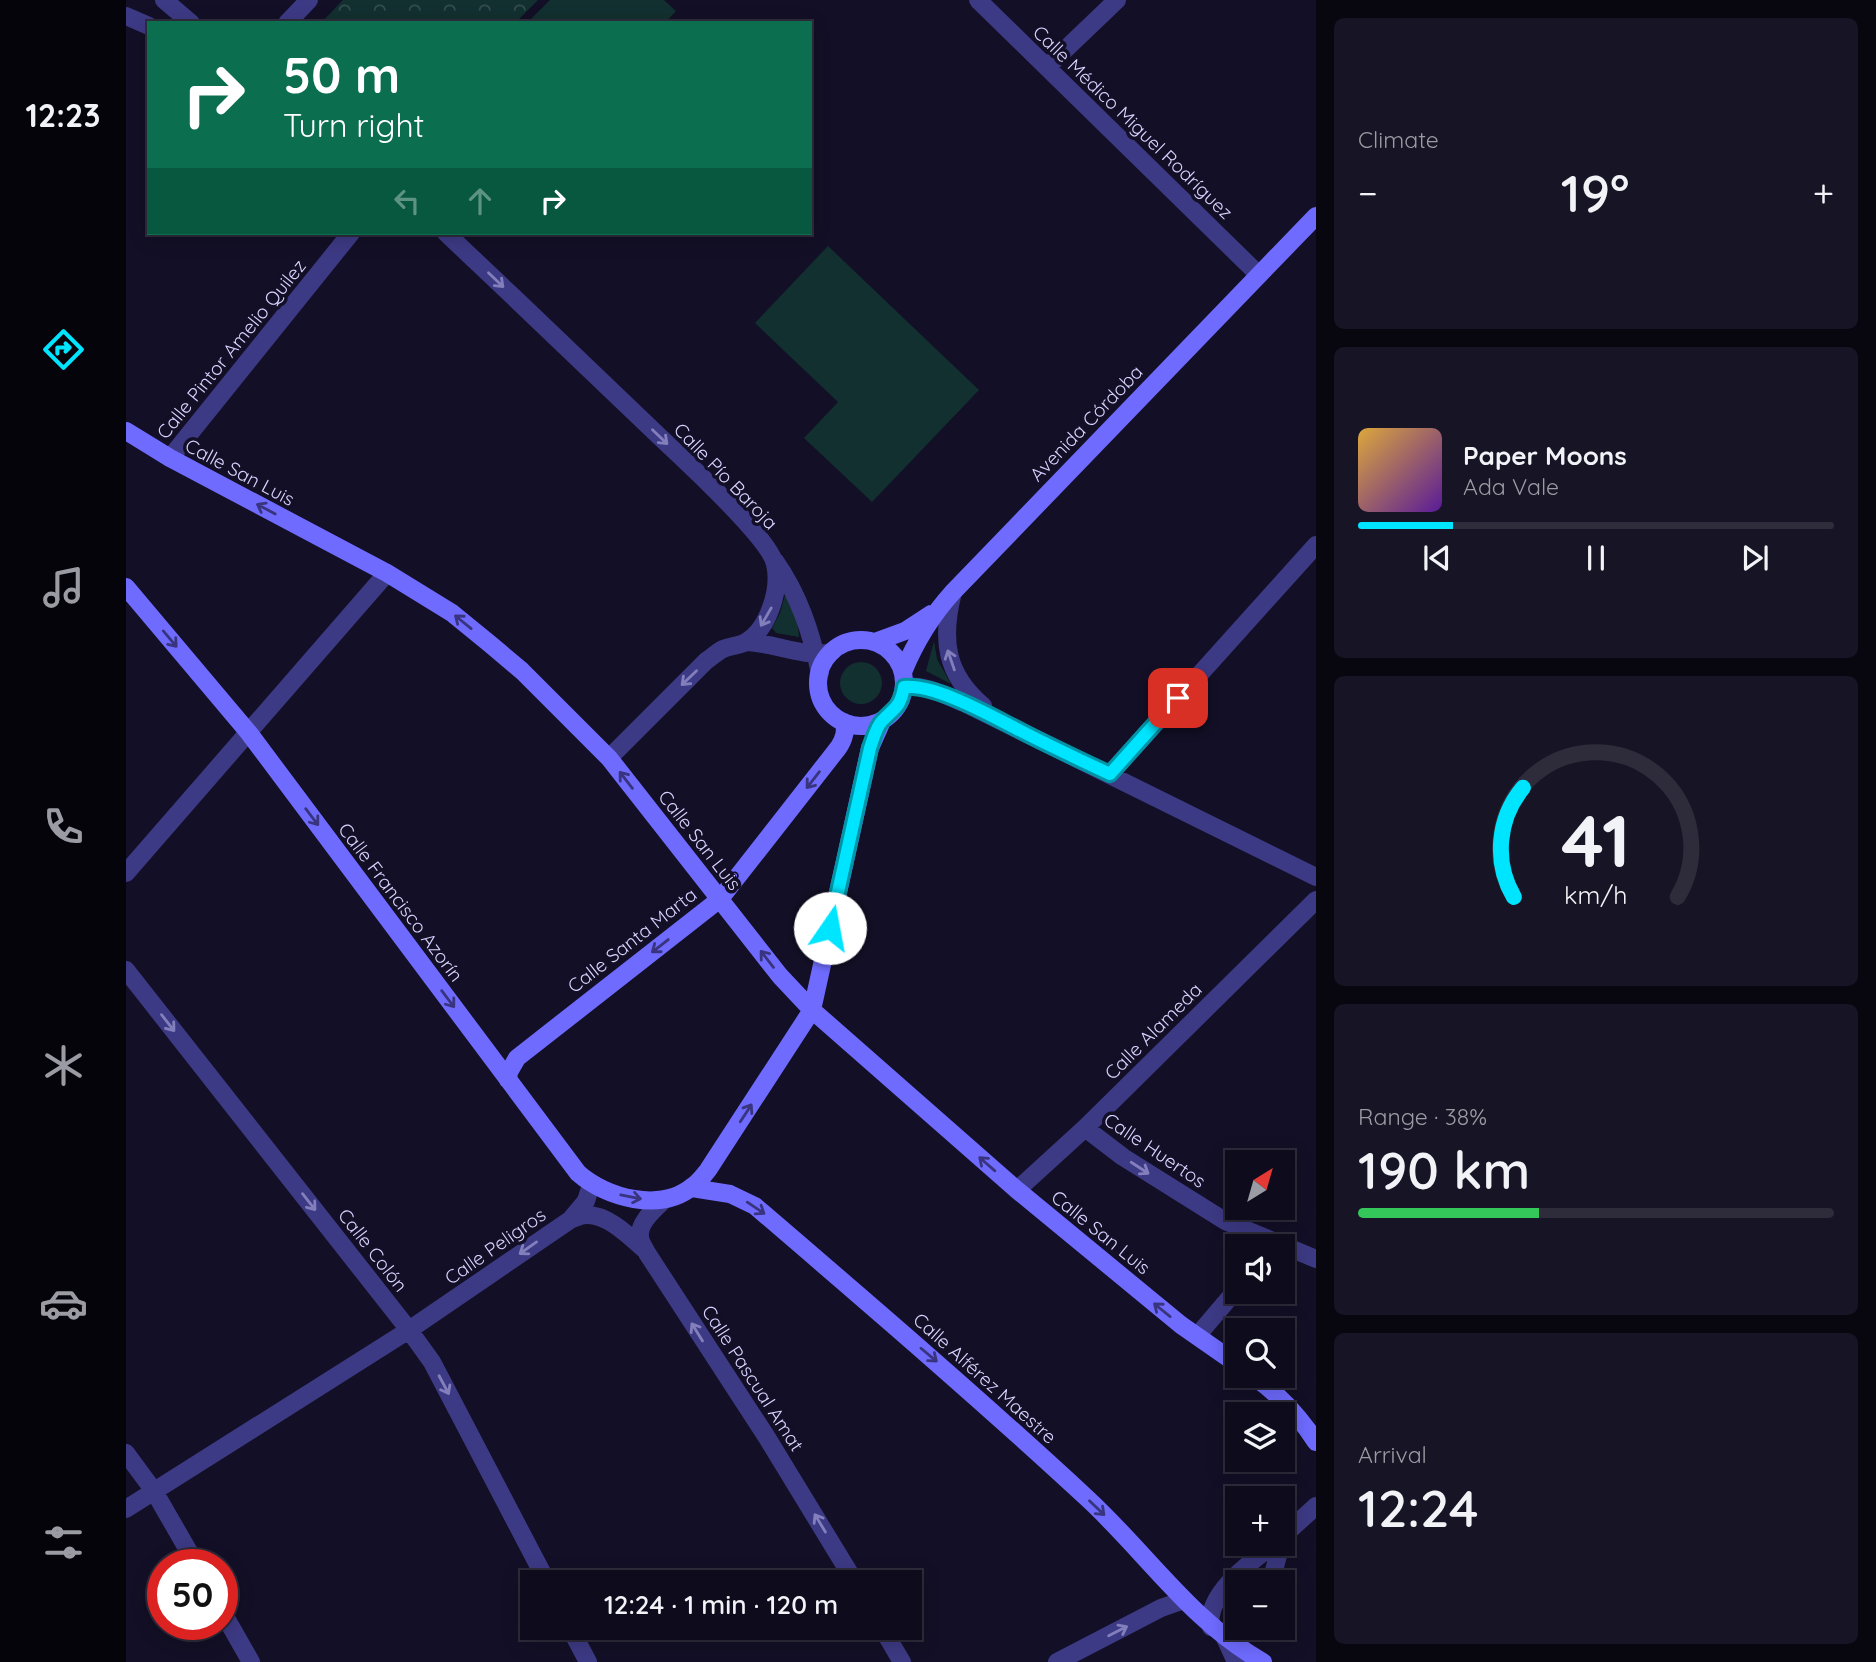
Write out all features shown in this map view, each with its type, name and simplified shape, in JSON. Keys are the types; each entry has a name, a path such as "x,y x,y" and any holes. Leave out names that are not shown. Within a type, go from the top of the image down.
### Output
{"main road":[{"name":"Avenida Córdoba","path":"903,679 909,656 937,610 953,592 1316,216"},
{"name":"Calle San Luis","path":"126,432 387,573 452,613 490,643 522,671 609,758 780,976 812,1010 1017,1190 1197,1336 1225,1356"},
{"name":"Calle Francisco Azorín","path":"126,587 249,733 578,1173 591,1185 632,1199 665,1199"},
{"path":"882,721 859,726 844,722 829,711 823,703 818,683 822,660 850,642 875,642 905,631 937,610"},
{"path":"665,1199 692,1188 708,1170 812,1010 870,748 882,721 897,708 903,679 897,659 875,642"},
{"name":"Calle Santa Marta","path":"509,1080 509,1072 517,1058 720,899 842,743 844,722"},
{"name":"Calle Alférez Maestre","path":"692,1188 730,1194 755,1206 999,1417 1128,1538 1184,1600 1218,1632 1263,1662"},
{"path":"1270,1388 1290,1407 1316,1442"}],"street":[{"path":"164,0 189,21"},
{"path":"289,21 309,0"},
{"name":"Calle Médico Miguel Rodríguez","path":"978,0 1259,275"},
{"path":"1047,67 1117,0"},
{"path":"126,16 147,25"},
{"name":"Calle Pintor Amelio Quilez","path":"170,458 349,235"},
{"name":"Calle Pío Baroja","path":"448,235 713,488 757,535 775,561 774,600 758,630 746,642 724,649 706,661 609,758"},
{"path":"1110,774 1316,544"},
{"path":"775,561 799,601 822,660"},
{"path":"126,873 387,573"},
{"path":"953,592 947,617 946,638 948,654 954,668 969,694 1012,726"},
{"path":"746,642 761,642 822,660"},
{"path":"903,679 1012,726 1316,877"},
{"name":"Calle Alameda","path":"1017,1190 1085,1128 1316,900"},
{"name":"Calle Colón","path":"126,970 432,1362 541,1570"},
{"name":"Calle Huertos","path":"1085,1128 1123,1157 1196,1204 1252,1234"},
{"name":"Calle Peligros","path":"126,1509 409,1330 569,1220 586,1201 591,1185"},
{"path":"647,1253 640,1237 642,1227 665,1199"},
{"name":"Calle Pascual Amat","path":"569,1220 586,1215 604,1220 628,1234 647,1253 766,1436 848,1570"},
{"name":"Calle Huertos","path":"1295,1252 1316,1259"},
{"path":"1197,1336 1225,1303"},
{"path":"126,1453 154,1491 187,1549"},
{"path":"1295,1526 1316,1506"},
{"path":"1236,1662 1218,1632 1211,1608 1235,1577 1260,1556"},
{"path":"1057,1662 1161,1608 1184,1600"},
{"path":"1218,1632 1225,1633"},
{"path":"238,1639 251,1662"},
{"path":"576,1640 588,1662"},
{"path":"889,1640 902,1662"}],"green space":[{"path":"343,0 538,0 517,21 323,21"},
{"path":"550,0 664,0 676,11 667,21 529,21"},
{"path":"828,246 979,390 872,502 804,438 838,402 755,323"},
{"path":"785,595 795,615 799,637 776,633 772,628"},
{"path":"934,641 937,659 951,684 926,671"},
{"path":"861,662 876,668 882,683 876,698 861,704 846,698 840,683 846,668"}],"route":[{"path":"830,928 870,748 882,721 897,708 904,687 929,689 966,704 1110,774 1178,698"}]}
